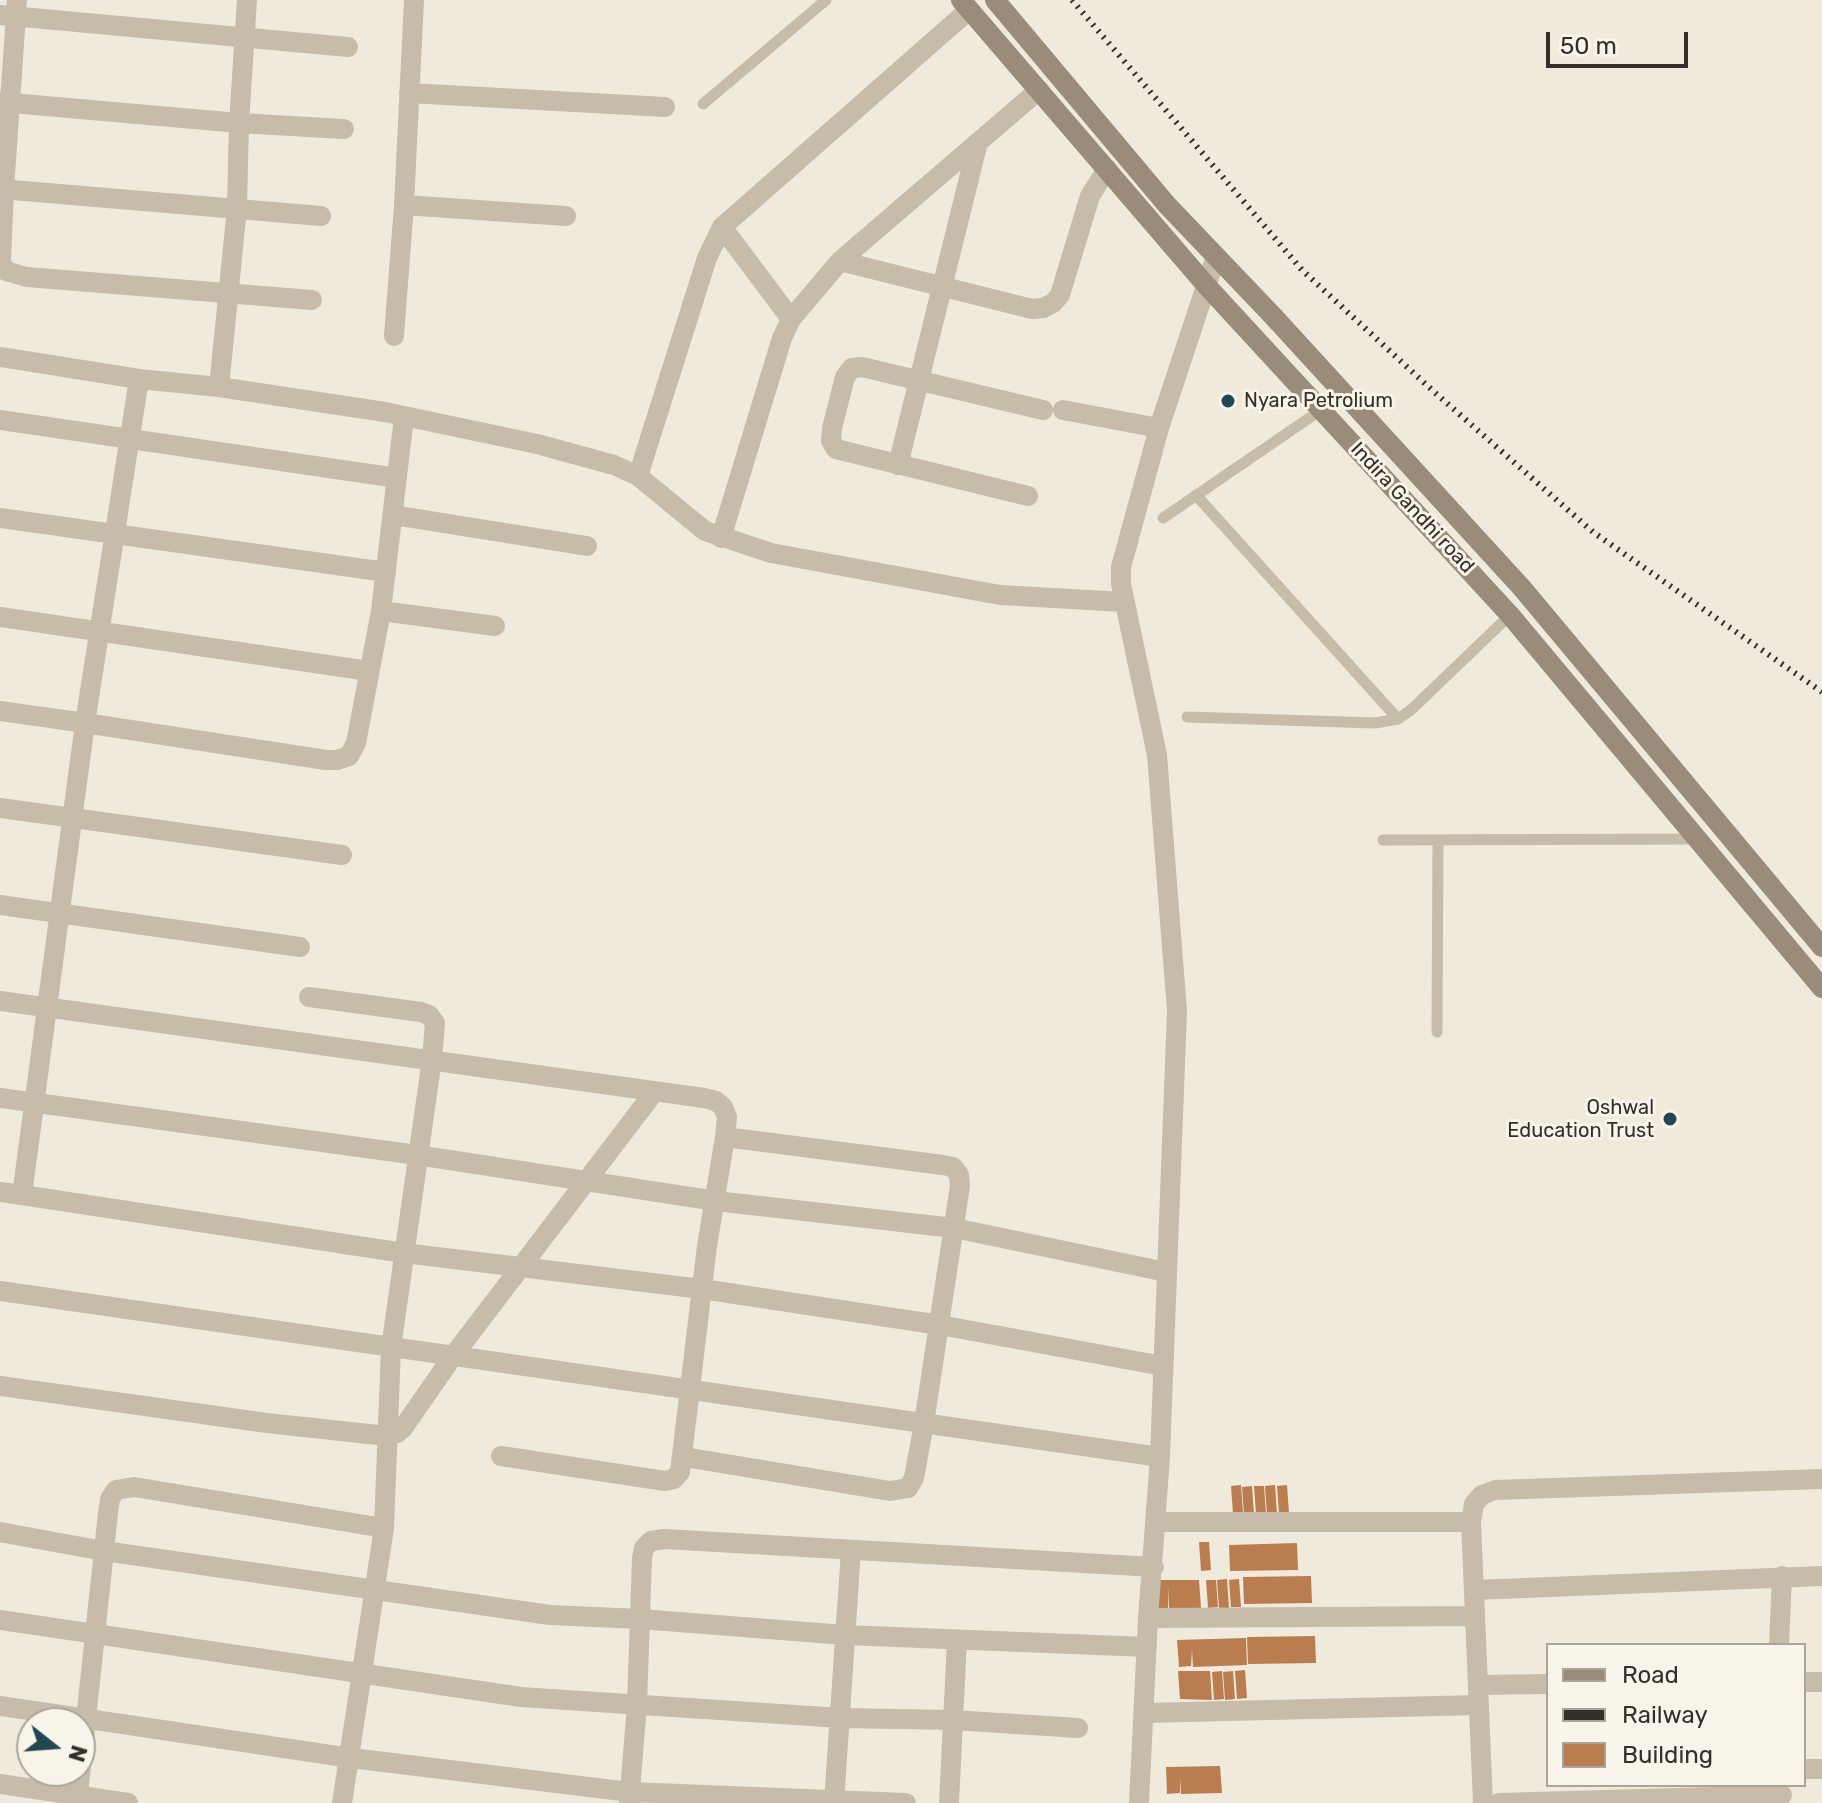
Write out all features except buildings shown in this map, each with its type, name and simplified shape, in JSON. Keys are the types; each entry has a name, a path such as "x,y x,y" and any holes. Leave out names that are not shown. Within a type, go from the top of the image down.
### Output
{"main road":[{"name":"Indira Gandhi road","path":"995,0 1167,205 1522,588 1822,947"},
{"name":"Indira Gandhi road","path":"965,5 1205,284 1510,615 1822,988"}],"street":[{"path":"219,387 237,208 247,0"},
{"path":"394,336 414,0"},
{"path":"638,476 707,258 722,227 965,5"},
{"path":"312,300 27,277 3,271 2,189 11,11 348,47"},
{"path":"721,538 782,338 791,319 840,261 1039,90"},
{"path":"409,93 665,107"},
{"path":"5,102 344,129"},
{"path":"898,465 978,142"},
{"path":"840,261 1032,309 1043,308 1060,295 1090,196 1107,169"},
{"path":"2,189 321,216"},
{"path":"404,205 566,216"},
{"path":"722,227 791,319"},
{"path":"1139,1803 1148,1618 1157,1522 1177,1011 1157,755 1124,602 1121,567 1159,428 1216,256"},
{"path":"0,357 139,379 219,387 404,417 555,449 614,465 638,476 694,524 721,538 771,553 1000,595 1124,602"},
{"path":"1028,496 836,449 831,441 832,428 845,377 852,368 862,367 1053,410 1159,428"},
{"path":"22,1195 85,723 139,379"},
{"path":"0,711 337,760 349,756 356,743 381,611 404,417"},
{"path":"0,420 397,478"},
{"path":"393,515 587,546"},
{"path":"0,518 386,572"},
{"path":"381,611 495,626"},
{"path":"0,617 369,671"},
{"path":"0,808 342,855"},
{"path":"0,905 300,947"},
{"path":"309,997 429,1015 435,1023 391,1348 384,1528 377,1590 342,1803"},
{"path":"0,1001 655,1091 716,1101 723,1107 727,1117 725,1137 702,1289 680,1472 674,1479 665,1481 501,1456"},
{"path":"0,1386 238,1420 387,1436 403,1428 453,1356 655,1091"},
{"path":"0,1098 417,1155 716,1201 954,1228 1166,1272"},
{"path":"684,1457 899,1491 908,1488 914,1478 924,1423 960,1186 959,1175 953,1167 725,1137"},
{"path":"0,1192 404,1253 702,1289 940,1325 1163,1366"},
{"path":"0,1291 1160,1457"},
{"path":"1483,1803 1471,1522 1474,1504 1482,1495 1495,1490 1822,1479"},
{"path":"88,1707 110,1499 116,1490 134,1487 384,1528"},
{"path":"1157,1522 1471,1522"},
{"path":"0,1532 104,1551 550,1615 845,1635 1147,1647"},
{"path":"629,1797 637,1705 642,1558 644,1548 651,1541 664,1539 1154,1567"},
{"path":"834,1802 851,1550"},
{"path":"1779,1643 1782,1576"},
{"path":"1475,1590 1822,1576"},
{"path":"1148,1618 1475,1616"},
{"path":"0,1620 521,1697 841,1718 953,1720 1078,1728"},
{"path":"949,1803 957,1640"},
{"path":"1145,1713 1479,1695 1546,1684"},
{"path":"96,1720 629,1797 906,1803"},
{"path":"0,1784 128,1803"},
{"path":"1499,1803 1782,1794"}],"lane":[{"path":"703,104 826,0"},
{"path":"1163,518 1321,410"},
{"path":"1196,495 1398,719"},
{"path":"1187,717 1375,723 1398,719 1510,615"},
{"path":"1383,840 1699,839"},
{"path":"1437,1032 1438,840"}],"railway":[{"path":"1072,0 1302,270 1432,390 1593,532 1822,692"}],"place":[{"name":"Nyara Petrolium","path":"1228,401"},
{"name":"Oshwal Education Trust","path":"1670,1119"}]}
